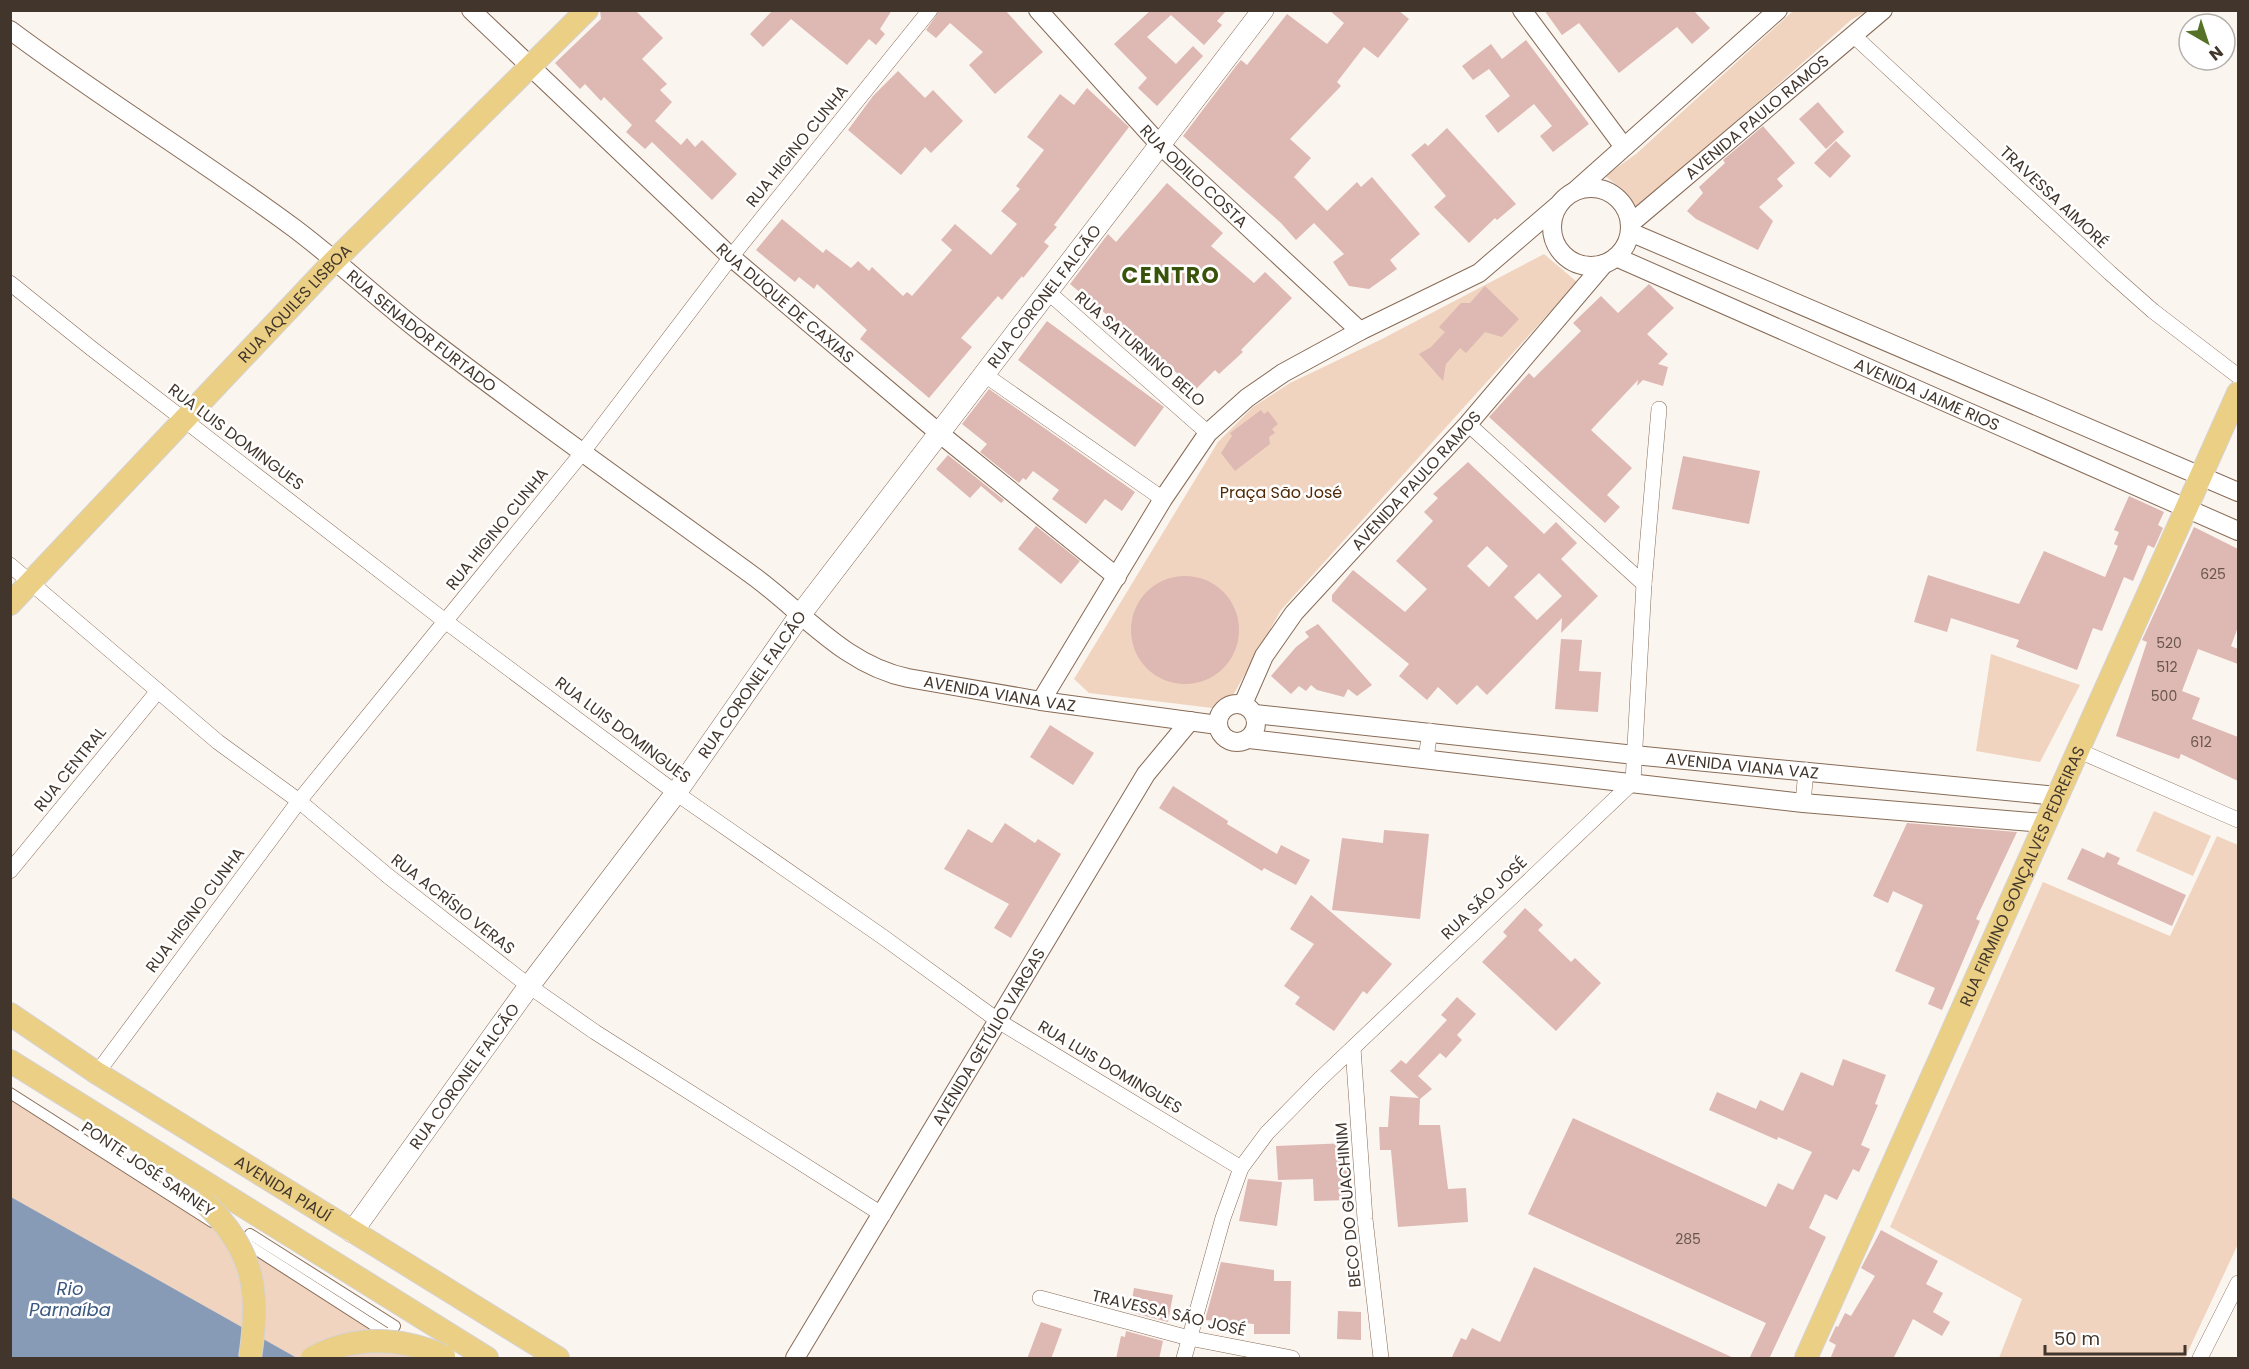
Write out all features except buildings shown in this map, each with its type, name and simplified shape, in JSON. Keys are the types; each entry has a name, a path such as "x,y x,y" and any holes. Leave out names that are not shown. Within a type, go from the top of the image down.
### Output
{"main road":[{"name":"RUA AQUILES LISBOA","path":"10,604 334,261 587,10"},
{"name":"RUA CORONEL FALCÃO","path":"352,1232 529,986 676,793 800,615 1263,10"},
{"name":"RUA FIRMINO GONÇALVES PEDREIRAS","path":"1806,1359 2238,393"},
{"name":"AVENIDA PIAUÍ","path":"10,1014 97,1073 558,1359"},
{"path":"10,1060 487,1359"},
{"name":"PONTE JOSÉ SARNEY","path":"10,1078 205,1203 220,1217 241,1247 253,1279 256,1312 250,1359"},
{"path":"312,1359 332,1347 375,1340 406,1343 439,1358"}],"street":[{"name":"RUA DUQUE DE CAXIAS","path":"471,10 732,257 939,433 1117,577"},
{"name":"RUA HIGINO CUNHA","path":"97,1073 299,801 582,453 732,257 930,10"},
{"name":"RUA ODILO COSTA","path":"1038,10 1159,144 1360,331"},
{"path":"1521,10 1624,147"},
{"path":"1041,701 1163,499 1208,434 1247,398 1283,373 1360,331 1479,273 1575,191 1778,10"},
{"name":"AVENIDA PAULO RAMOS","path":"1630,228 1883,10"},
{"name":"RUA SENADOR FURTADO","path":"10,30 57,65 252,198 424,334 582,453 768,587 800,615"},
{"name":"TRAVESSA AIMORÉ","path":"1853,35 2153,311 2238,375"},
{"path":"1557,206 1553,215 1552,232 1560,252 1580,265 1610,261 1623,250 1630,228 1625,206 1611,193 1593,187 1575,191"},
{"name":"AVENIDA JAIME RIOS","path":"1630,228 1829,317 2201,474 2238,492"},
{"name":"AVENIDA PAULO RAMOS","path":"1249,709 1264,656 1294,613 1468,424 1610,261"},
{"name":"AVENIDA JAIME RIOS","path":"1610,261 1816,347 2238,531"},
{"name":"RUA LUIS DOMINGUES","path":"10,283 445,621 676,793 1000,1022 1241,1168"},
{"name":"RUA SATURNINO BELO","path":"1048,292 1208,434"},
{"path":"1816,347 1829,317"},
{"path":"985,375 1163,499"},
{"path":"2004,429 2017,398"},
{"path":"1633,782 1644,584 1659,409"},
{"path":"1468,424 1644,584"},
{"name":"RUA ACRÍSIO VERAS","path":"10,565 219,742 299,801 388,876 529,986 604,1039 883,1215"},
{"name":"AVENIDA VIANA VAZ","path":"800,615 851,655 888,674 1041,701 1218,725"},
{"name":"RUA CENTRAL","path":"10,871 158,691"},
{"path":"1225,708 1249,709 1257,728 1249,739 1238,743 1227,740 1218,725 1225,708"},
{"name":"AVENIDA VIANA VAZ","path":"1249,709 1634,755 2057,796"},
{"name":"AVENIDA GETÚLIO VARGAS","path":"795,1359 1000,1022 1146,774 1190,721"},
{"path":"1426,758 1430,731"},
{"name":"AVENIDA VIANA VAZ","path":"1249,739 1803,803 2044,823"},
{"path":"2077,750 2238,820"},
{"path":"1803,803 1806,770"},
{"name":"RUA SÃO JOSÉ","path":"1184,1359 1223,1218 1241,1168 1267,1133 1353,1048 1633,782"},
{"name":"BECO DO GUACHINIM","path":"1353,1048 1365,1219 1381,1359"},
{"path":"10,1093 389,1335 439,1358"},
{"path":"2200,1359 2238,1283"},
{"name":"TRAVESSA SÃO JOSÉ","path":"1040,1298 1189,1338 1292,1359"}],"green space":[{"path":"1793,11 1867,11 1851,20 1662,187 1638,215 1622,189 1605,176 1636,154"},
{"name":"Praça São José","path":"1544,254 1577,282 1281,610 1232,697 1212,708 1089,693 1074,679 1218,442 1253,407 1290,383 1380,340"},
{"path":"1991,654 2080,685 2040,762 1976,751"},
{"path":"2154,811 2211,836 2193,876 2136,851"},
{"path":"2217,836 2238,845 2238,1244 2185,1358 1999,1358 2022,1299 1890,1227 2043,882 2170,936"},
{"path":"10,1093 425,1358 297,1358 11,1197"}],"water":[{"name":"Rio Parnaíba","path":"11,1197 297,1358 11,1358"}],"district":[{"name":"CENTRO","path":"1171,275"}]}
